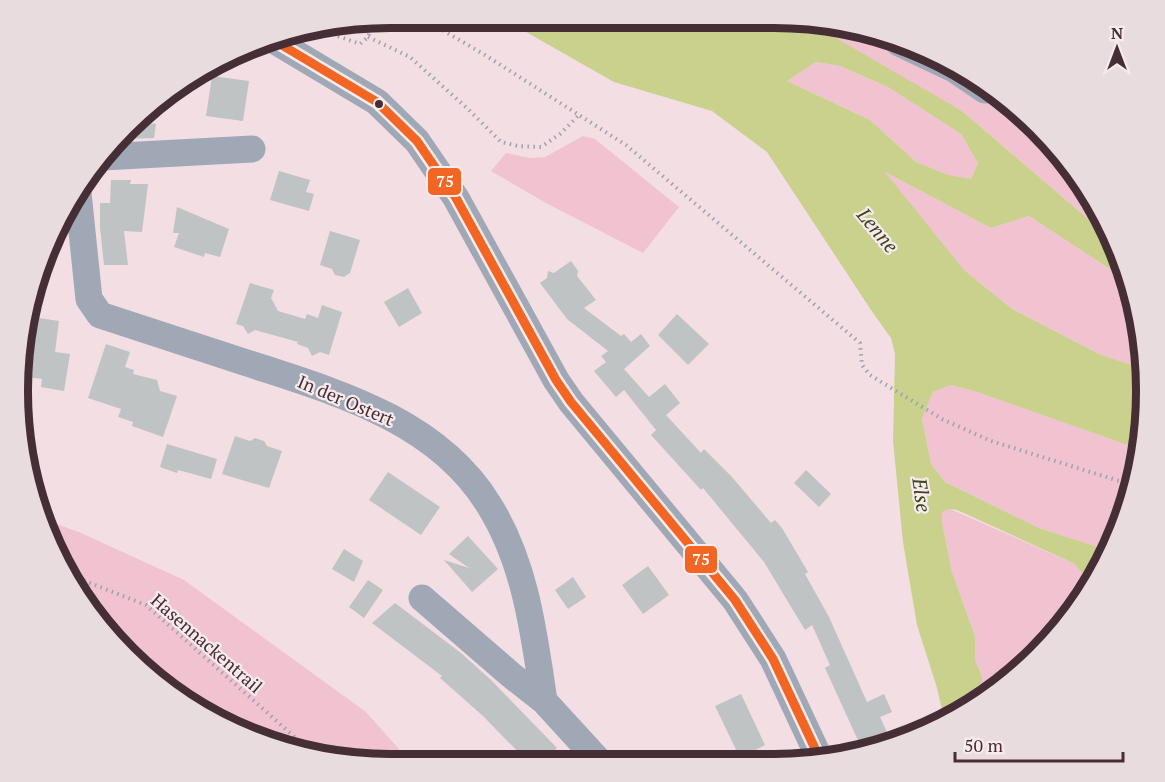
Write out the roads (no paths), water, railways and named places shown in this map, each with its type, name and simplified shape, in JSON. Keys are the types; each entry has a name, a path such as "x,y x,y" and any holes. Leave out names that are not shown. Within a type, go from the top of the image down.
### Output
{"street":[{"path":"282,45 377,102 417,141 456,198 556,380 571,402 735,600 773,659 816,751"},
{"path":"114,156 252,149"},
{"name":"In der Ostert","path":"79,206 89,299 100,315 322,387 375,409 435,444 464,471 489,505 506,537 517,566 530,612 544,701"},
{"path":"422,598 544,701 593,754"}],"water":[{"path":"519,28 774,28 812,31 836,38 962,111 1095,224 1109,252 1117,274 1029,216 991,228 885,172 964,270 1012,309 1101,355 1136,367 1136,415 1132,447 977,392 951,385 933,392 922,418 931,464 945,482 1039,528 1101,548 1085,576 1073,563 957,510 950,509 942,512 952,572 975,636 975,660 982,676 982,687 942,712 917,625 903,542 893,441 895,354 891,338 767,152 712,111 614,82","holes":["816,62 840,66 888,87 961,134 978,163 971,179 948,175 916,162 870,120 787,81"]}],"water label":[{"name":"Lenne","path":"878,230"},
{"name":"Else","path":"922,495"}]}
